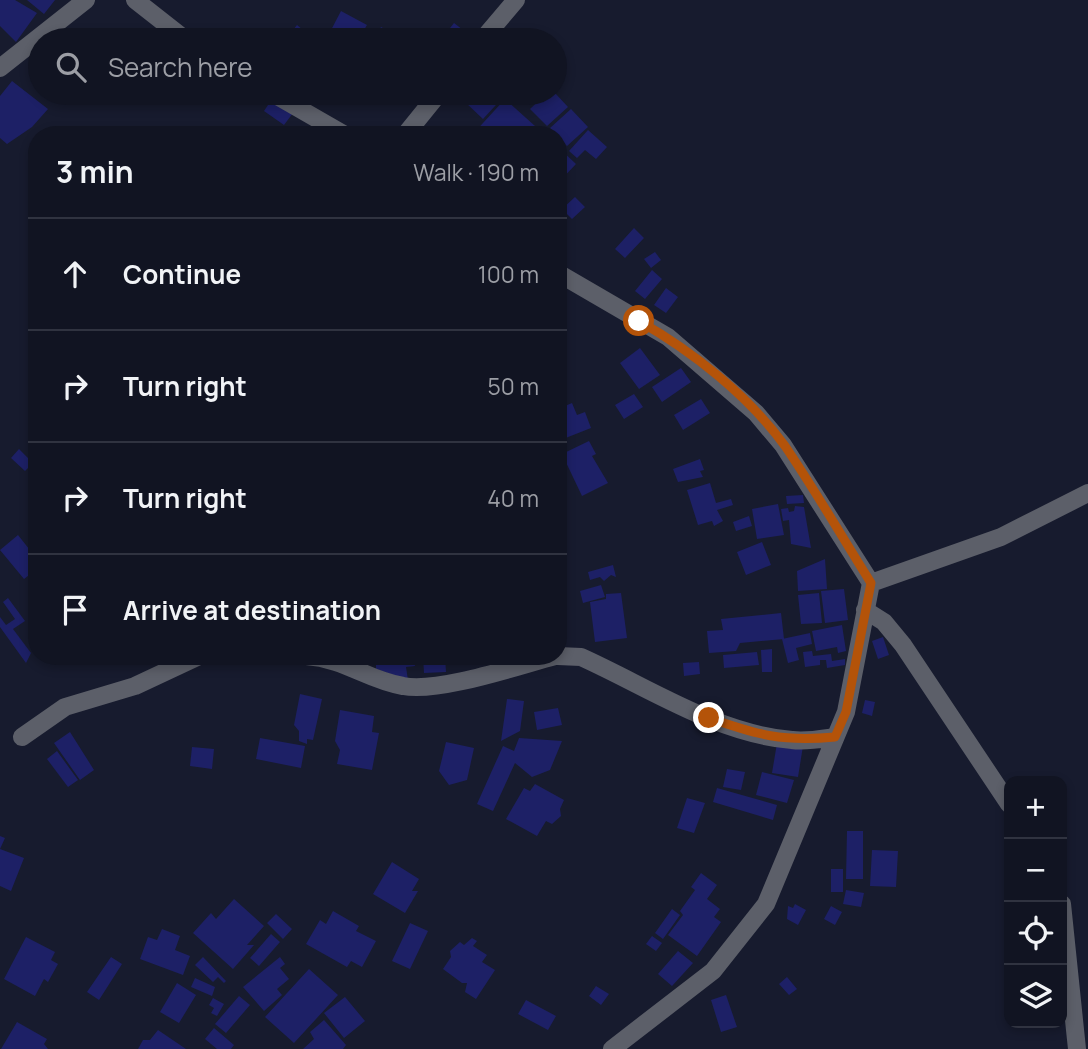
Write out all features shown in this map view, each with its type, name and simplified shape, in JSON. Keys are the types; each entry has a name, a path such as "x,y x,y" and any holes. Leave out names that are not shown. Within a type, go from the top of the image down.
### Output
{"street":[{"path":"51,28 86,0"},
{"path":"135,0 171,28"},
{"path":"492,28 516,0"},
{"path":"0,68 28,46"},
{"path":"293,105 329,126"},
{"path":"412,126 429,105"},
{"path":"567,278 668,337 756,413 783,445 871,583 846,712 766,904 748,931 713,971 612,1049"},
{"path":"871,583 1001,537 1088,493"},
{"path":"865,610 884,622 903,645 1004,796"},
{"path":"567,656 581,657 709,718 763,736 795,741 835,737"},
{"path":"22,737 65,707 135,686 180,665"},
{"path":"347,665 382,681 421,688 519,665"},
{"path":"1067,952 1077,1049"}],"building":[{"path":"0,0 15,0 37,13 16,42 0,26"},
{"path":"27,0 55,0 44,14"},
{"path":"341,11 367,25 365,28 332,28"},
{"path":"12,81 28,93 28,105 43,105 48,109 33,126 28,126 28,130 7,144 0,138 0,96"},
{"path":"268,105 281,105 293,113 284,125 264,111"},
{"path":"468,105 496,105 483,119"},
{"path":"500,105 512,105 535,126 480,126"},
{"path":"534,105 568,107 547,126 530,109"},
{"path":"571,109 588,127 567,146 567,126 552,126"},
{"path":"588,130 607,147 596,159 585,150 577,158 569,151"},
{"path":"567,156 576,164 567,174"},
{"path":"575,197 585,207 572,219 567,214 567,204"},
{"path":"634,228 644,238 625,258 615,249"},
{"path":"655,252 661,260 651,268 644,259"},
{"path":"652,270 662,279 645,299 635,291"},
{"path":"666,288 678,297 666,313 654,305"},
{"path":"640,348 660,375 639,389 620,363"},
{"path":"681,368 691,382 662,402 652,387"},
{"path":"634,394 643,407 624,419 615,405"},
{"path":"701,399 710,413 683,430 674,415"},
{"path":"572,403 577,415 585,412 591,428 567,437 567,405"},
{"path":"589,441 596,454 592,456 608,483 582,496 567,464 567,452"},
{"path":"19,449 28,458 28,468 25,471 11,458"},
{"path":"700,459 704,470 700,471 703,477 678,482 673,469"},
{"path":"710,483 716,503 731,499 733,505 717,510 723,521 714,526 712,521 698,525 687,490"},
{"path":"803,495 804,503 787,504 786,496"},
{"path":"778,504 784,535 757,539 752,509"},
{"path":"795,506 804,507 811,548 791,544 789,520 783,521 781,509 794,511"},
{"path":"749,516 752,526 736,531 733,522"},
{"path":"18,535 28,548 28,576 24,579 0,550"},
{"path":"762,542 771,565 746,575 737,552"},
{"path":"825,559 827,589 798,591 797,571"},
{"path":"613,565 616,577 611,575 604,581 600,577 590,580 588,572"},
{"path":"601,585 605,597 583,603 580,591"},
{"path":"844,589 848,620 825,623 821,591"},
{"path":"621,593 627,638 595,642 590,602 606,599 606,594"},
{"path":"819,593 822,623 801,624 798,595"},
{"path":"8,598 25,621 13,629 28,649 26,663 0,627 0,617 6,625 15,619 3,602"},
{"path":"781,613 784,639 740,643 736,651 709,653 707,631 723,630 721,619"},
{"path":"842,625 846,651 838,653 837,647 816,651 812,631"},
{"path":"810,633 812,644 796,648 799,660 788,663 782,639"},
{"path":"883,637 889,655 878,659 872,641"},
{"path":"772,649 772,672 762,672 761,650"},
{"path":"812,651 813,656 831,654 832,661 845,659 845,665 827,668 826,660 820,660 820,665 805,667 803,652"},
{"path":"757,652 759,665 724,668 723,655"},
{"path":"699,662 700,674 684,676 683,663"},
{"path":"376,665 415,666 406,667 408,680 376,669"},
{"path":"424,665 446,665 446,672 424,673"},
{"path":"300,694 322,699 313,740 307,739 307,744 299,741 299,731 294,725"},
{"path":"507,699 524,701 520,731 501,741"},
{"path":"865,700 875,702 872,716 862,713"},
{"path":"558,708 562,725 537,730 534,712"},
{"path":"340,710 374,716 372,732 379,733 372,770 337,764 340,750 335,741"},
{"path":"70,732 94,770 80,780 54,743"},
{"path":"260,738 305,746 301,768 256,759"},
{"path":"519,738 562,741 550,770 532,777 515,763 493,811 477,804 503,746 514,751"},
{"path":"446,742 474,748 467,780 449,785 439,771"},
{"path":"777,743 803,746 798,777 772,773"},
{"path":"192,747 214,749 212,769 190,766"},
{"path":"57,751 78,780 68,787 47,759"},
{"path":"727,769 745,772 741,790 723,787"},
{"path":"762,772 794,780 787,803 756,795"},
{"path":"535,784 564,800 560,809 561,816 552,824 546,821 537,836 506,819 524,788 530,791"},
{"path":"717,788 777,805 773,820 713,802"},
{"path":"687,798 705,803 694,833 677,828"},
{"path":"847,831 863,831 863,879 846,879"},
{"path":"0,836 5,838 0,849"},
{"path":"0,849 24,858 11,891 0,886"},
{"path":"872,850 898,851 896,887 870,886"},
{"path":"392,862 419,879 412,891 418,891 405,913 373,894"},
{"path":"831,869 843,869 843,892 831,892"},
{"path":"701,873 717,885 707,899 720,909 714,917 721,922 697,956 668,935 683,915 680,911 695,890 691,887"},
{"path":"846,890 864,893 861,907 843,904"},
{"path":"234,899 264,926 247,945 254,945 233,969 193,933 211,913 216,919"},
{"path":"795,904 806,910 798,925 787,919 788,906 793,908"},
{"path":"831,906 842,912 835,925 824,919"},
{"path":"672,909 680,915 663,939 655,933"},
{"path":"333,911 359,926 356,931 376,941 362,967 351,961 347,967 306,944 320,920 326,924"},
{"path":"276,914 292,929 283,939 267,923"},
{"path":"410,923 428,931 410,969 392,961"},
{"path":"162,929 180,936 175,950 190,956 183,975 140,959 148,937 157,940"},
{"path":"271,934 280,942 259,966 250,958"},
{"path":"652,936 662,943 656,951 646,944"},
{"path":"26,937 55,952 51,960 58,964 48,982 44,979 35,996 4,979"},
{"path":"472,938 477,941 473,946 487,955 482,962 495,970 476,999 465,992 467,983 462,983 443,969 451,957 450,951 460,942 464,945"},
{"path":"678,951 693,963 672,986 658,974"},
{"path":"111,957 122,964 99,1000 87,992"},
{"path":"203,957 226,981 224,983 218,977 213,982 195,965"},
{"path":"280,957 285,964 280,968 289,979 277,989 282,995 264,1011 243,987"},
{"path":"309,969 338,995 294,1043 265,1017"},
{"path":"787,977 797,989 789,995 779,984"},
{"path":"195,978 215,987 212,996 191,987"},
{"path":"177,983 196,995 179,1023 160,1012"},
{"path":"596,986 609,994 601,1005 589,996"},
{"path":"726,995 737,1027 721,1032 711,1000"},
{"path":"239,996 250,1005 226,1033 215,1024"},
{"path":"345,997 365,1021 344,1038 324,1013"},
{"path":"213,998 224,1004 217,1016 211,1013 214,1008 209,1005"},
{"path":"526,1000 556,1016 548,1030 518,1014"},
{"path":"324,1020 346,1045 343,1049 303,1049 314,1039 310,1032"},
{"path":"17,1022 47,1039 44,1044 48,1049 1,1049"},
{"path":"214,1028 234,1045 231,1049 217,1049 205,1039"},
{"path":"158,1030 186,1049 138,1049 143,1040 150,1040"}],"route":[{"path":"639,321 668,337 756,413 783,445 871,583 846,712 835,737 795,741 763,736 709,718"}]}
